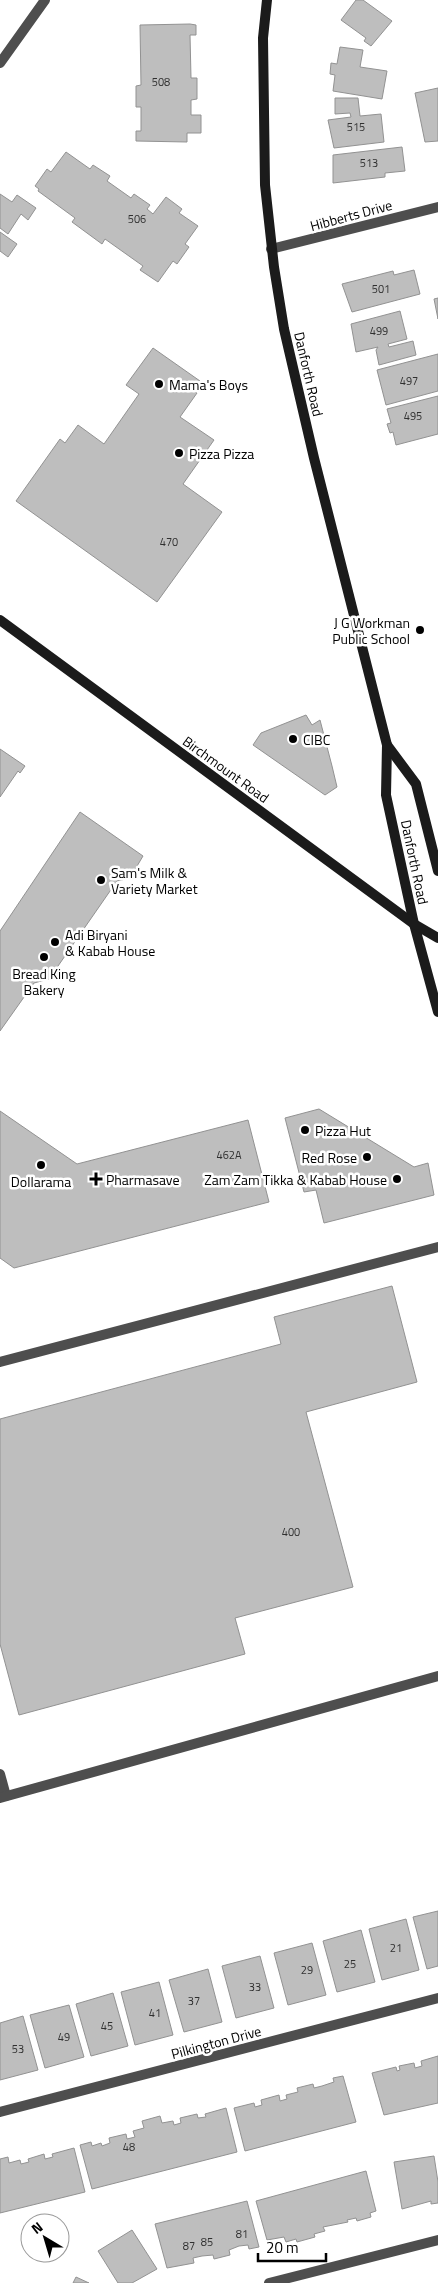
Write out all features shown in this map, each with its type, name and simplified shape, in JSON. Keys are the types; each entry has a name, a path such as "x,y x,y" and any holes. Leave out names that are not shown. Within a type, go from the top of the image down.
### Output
{"main road":[{"name":"Danforth Road","path":"267,0 263,38 263,144 272,249 284,329 314,458 387,745 386,795 414,924 438,1012"},
{"name":"Birchmount Road","path":"0,620 414,924 438,938"},
{"name":"Danforth Road","path":"387,745 416,784 438,871"}],"street":[{"path":"0,64 45,0"},
{"name":"Hibberts Drive","path":"272,249 438,207"},
{"path":"0,1362 438,1246"},
{"path":"0,1774 3,1797 438,1676"},
{"name":"Pilkington Drive","path":"0,2112 438,1998"},
{"path":"269,2283 438,2240"}],"building":[{"path":"356,0 363,0 392,21 371,46 364,41 366,38 341,20"},
{"path":"140,25 196,25 196,35 190,35 191,78 197,78 197,99 191,100 191,115 201,115 201,133 187,133 187,142 136,141 136,131 141,131 141,107 136,107 136,86 141,85"},
{"path":"340,47 363,50 360,67 387,71 382,99 333,91 335,75 330,74 331,63 337,64"},
{"path":"438,88 438,141 425,142 415,93"},
{"path":"335,98 358,98 360,116 381,114 384,142 334,148 328,120 351,117 350,113 335,114"},
{"path":"402,147 405,171 385,173 385,177 333,183 333,155"},
{"path":"66,152 90,169 93,165 110,176 107,181 131,198 134,194 150,205 147,209 153,214 166,197 182,209 179,213 198,226 185,244 189,247 177,264 173,261 158,282 140,270 143,266 105,239 102,244 72,222 75,218 38,191 39,189 35,186 47,169 51,172"},
{"path":"0,194 12,202 17,195 36,208 28,220 21,214 8,234 0,228"},
{"path":"0,232 17,244 8,257 0,251"},
{"path":"414,270 420,294 352,312 342,284 393,271 394,275"},
{"path":"438,298 438,319 434,299"},
{"path":"400,311 407,339 388,344 389,347 413,341 416,355 379,365 376,350 378,347 356,352 351,324"},
{"path":"153,348 200,381 193,390 197,393 180,417 214,440 183,484 222,512 157,602 16,501 60,439 65,443 78,425 104,444 139,394 126,385"},
{"path":"438,354 438,391 386,405 377,370"},
{"path":"438,396 438,434 396,445 393,432 390,433 387,424 391,423 387,409"},
{"path":"306,715 312,725 320,720 337,787 325,795 253,745 261,733"},
{"path":"0,749 25,766 20,773 18,771 0,797"},
{"path":"80,812 143,856 130,878 117,881 49,979 34,983 0,1031 0,931"},
{"path":"319,1109 414,1167 428,1163 434,1195 324,1223 316,1190 304,1192 285,1118"},
{"path":"0,1111 77,1164 248,1120 269,1202 14,1268 0,1258"},
{"path":"392,1286 417,1382 306,1412 353,1587 235,1618 245,1654 19,1715 0,1644 0,1419 281,1344 274,1317"},
{"path":"438,1911 438,1966 427,1969 413,1917"},
{"path":"406,1919 419,1970 382,1980 369,1929"},
{"path":"361,1930 375,1982 337,1992 323,1941"},
{"path":"312,1943 326,1995 288,2005 274,1953"},
{"path":"260,1956 274,2008 236,2018 222,1966"},
{"path":"208,1969 222,2022 184,2032 169,1980"},
{"path":"159,1982 173,2035 135,2045 121,1992"},
{"path":"113,1993 128,2046 91,2056 76,2004"},
{"path":"69,2005 84,2057 45,2068 30,2015"},
{"path":"23,2016 38,2070 0,2080 0,2023"},
{"path":"438,2056 438,2103 384,2115 372,2073 396,2067 397,2071 400,2070 399,2066 414,2063 415,2068 422,2066 421,2061"},
{"path":"343,2076 356,2122 245,2151 234,2108 254,2103 255,2107 262,2105 261,2100 279,2095 280,2101 287,2099 286,2095 298,2092 297,2088 313,2084 314,2088 322,2086 334,2082 333,2078"},
{"path":"226,2108 237,2152 92,2189 80,2145 91,2142 92,2146 101,2143 102,2146 110,2143 109,2138 126,2134 127,2139 135,2137 133,2131 144,2128 142,2121 160,2116 162,2123 173,2121 174,2125 181,2123 180,2118 197,2114 198,2118 206,2117 205,2114"},
{"path":"74,2148 85,2192 0,2213 0,2159 8,2157 9,2163 20,2160 21,2164 29,2162 28,2159 44,2154 45,2159 53,2157 52,2154"},
{"path":"434,2156 438,2182 438,2203 431,2204 431,2201 402,2209 394,2162"},
{"path":"366,2171 376,2211 370,2213 371,2217 357,2221 356,2218 347,2220 348,2222 323,2227 325,2231 314,2234 315,2237 297,2242 296,2239 286,2242 284,2237 267,2240 256,2201"},
{"path":"247,2201 259,2247 249,2249 248,2245 239,2246 229,2250 230,2255 214,2259 213,2255 202,2256 193,2258 194,2263 167,2268 155,2224"},
{"path":"132,2230 157,2269 132,2283 118,2283 98,2251"},
{"path":"76,2277 89,2283 73,2283"}],"place":[{"name":"Mama's Boys","path":"159,384"},
{"name":"Pizza Pizza","path":"179,453"},
{"name":"J G Workman Public School","path":"420,630"},
{"name":"CIBC","path":"293,739"},
{"name":"Sam's Milk & Variety Market","path":"101,880"},
{"name":"Adi Biryani & Kabab House","path":"55,942"},
{"name":"Bread King Bakery","path":"44,957"},
{"name":"Pizza Hut","path":"305,1130"},
{"name":"Red Rose","path":"367,1157"},
{"name":"Dollarama","path":"41,1165"},
{"name":"Pharmasave","path":"96,1179"},
{"name":"Zam Zam Tikka & Kabab House","path":"397,1179"}]}
